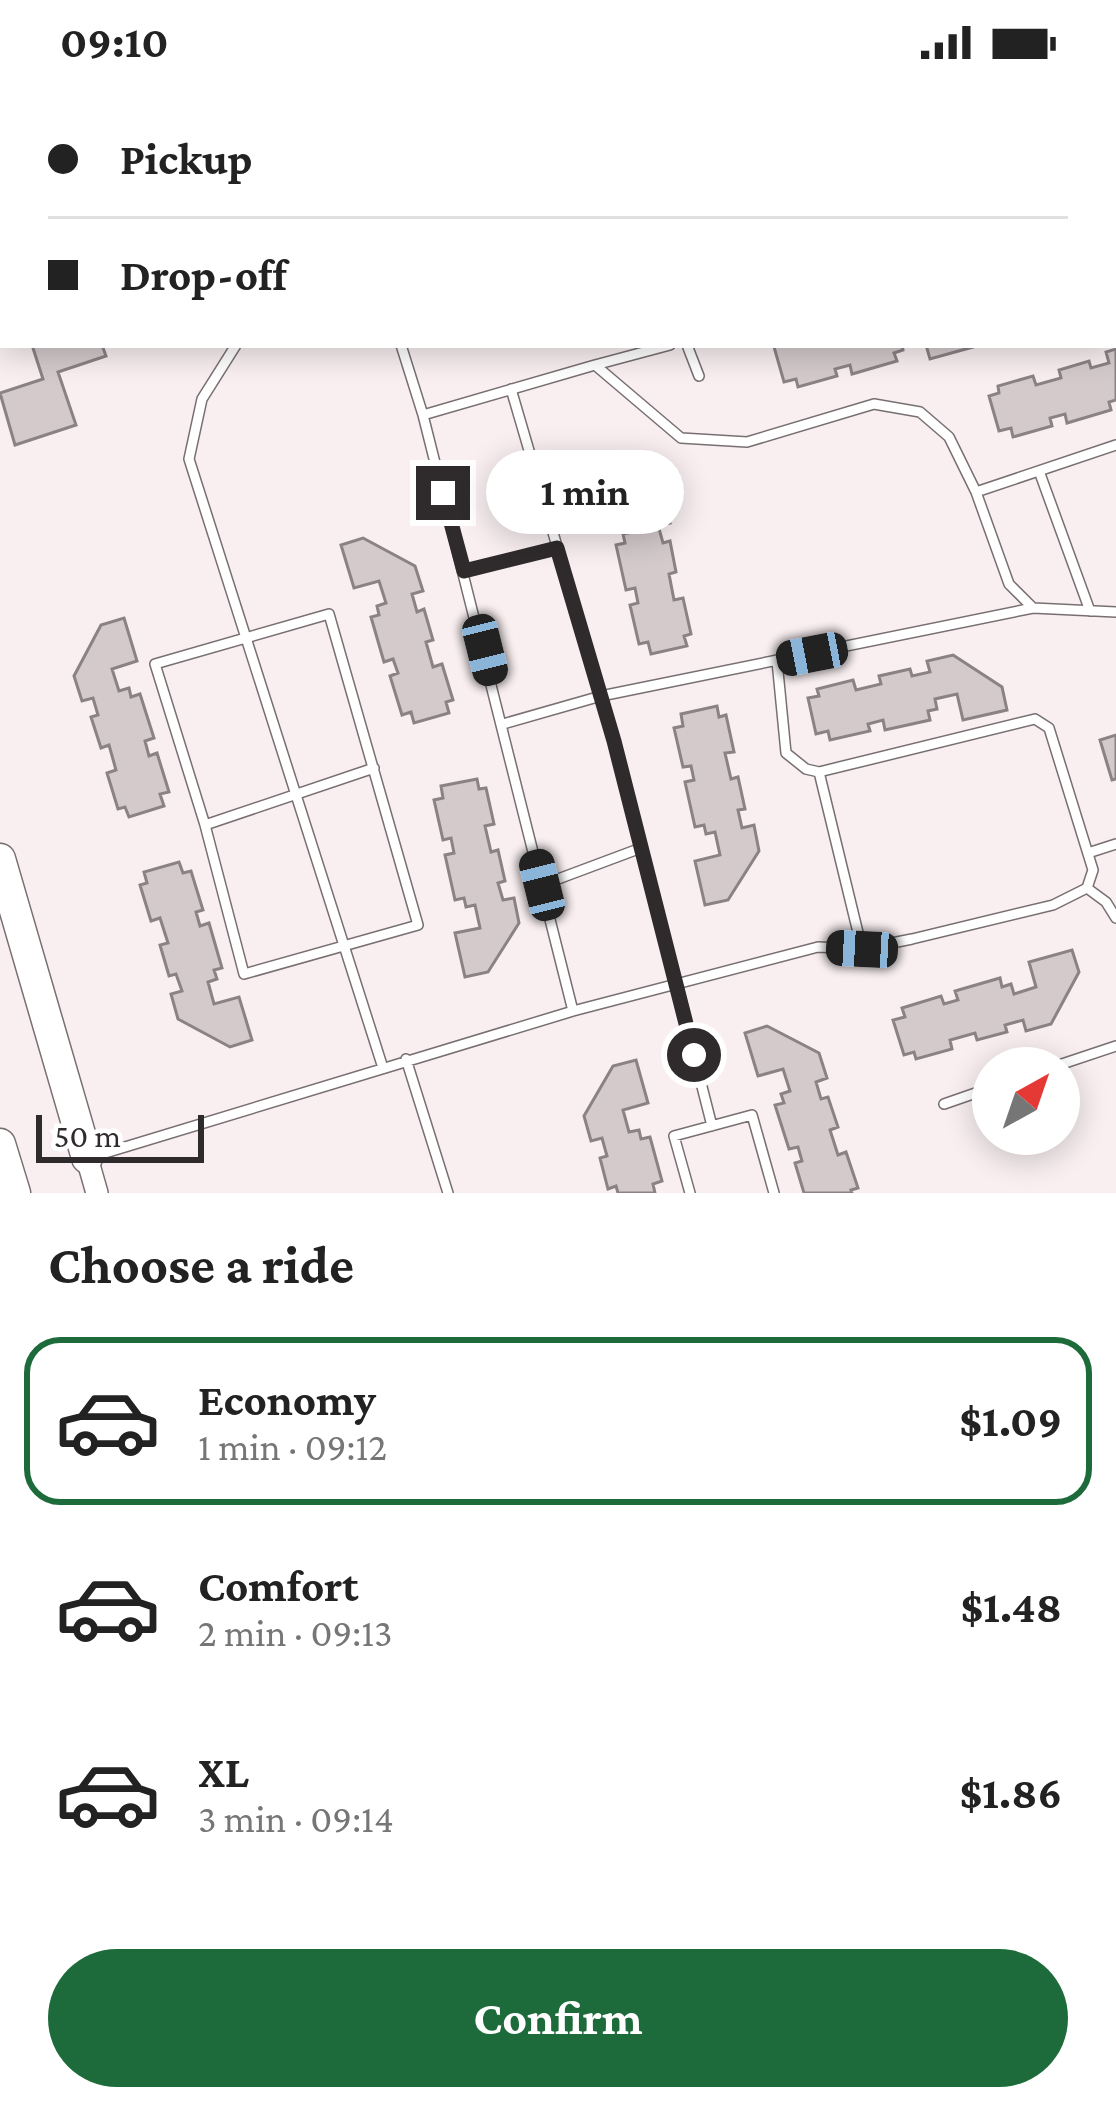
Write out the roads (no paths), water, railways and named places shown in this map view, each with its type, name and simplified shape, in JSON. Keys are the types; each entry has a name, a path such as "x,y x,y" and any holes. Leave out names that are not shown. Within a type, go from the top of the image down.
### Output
{"highway":[{"path":"0,859 87,1159"},
{"path":"0,1144 15,1193"}],"street":[{"path":"87,1159 98,1193"}],"lane":[{"path":"234,348 202,399 189,458 383,1068"},
{"path":"402,348 464,571 573,1012"},
{"path":"423,415 659,348"},
{"path":"688,348 699,376"},
{"path":"595,365 681,438 746,442 874,404 920,412 949,437 976,492 1009,584 1033,608"},
{"path":"511,389 601,696 712,1126"},
{"path":"976,492 1116,445"},
{"path":"1039,471 1090,610"},
{"path":"464,571 557,548"},
{"path":"502,724 601,696 1033,608 1116,612"},
{"path":"329,614 418,925 244,974 205,825 155,664 246,638 329,614"},
{"path":"87,1159 573,1012 818,947 862,949 1053,905 1087,888 1093,870 1049,728 1035,719 819,772 806,769 786,753 777,661"},
{"path":"205,825 374,768"},
{"path":"819,772 862,949"},
{"path":"1088,853 1116,844"},
{"path":"542,885 641,848"},
{"path":"1087,888 1106,902 1116,918"},
{"path":"1080,1058 1116,1046"},
{"path":"406,1059 448,1193"},
{"path":"944,1104 972,1094"},
{"path":"690,1193 674,1136 752,1114 774,1193"}]}
